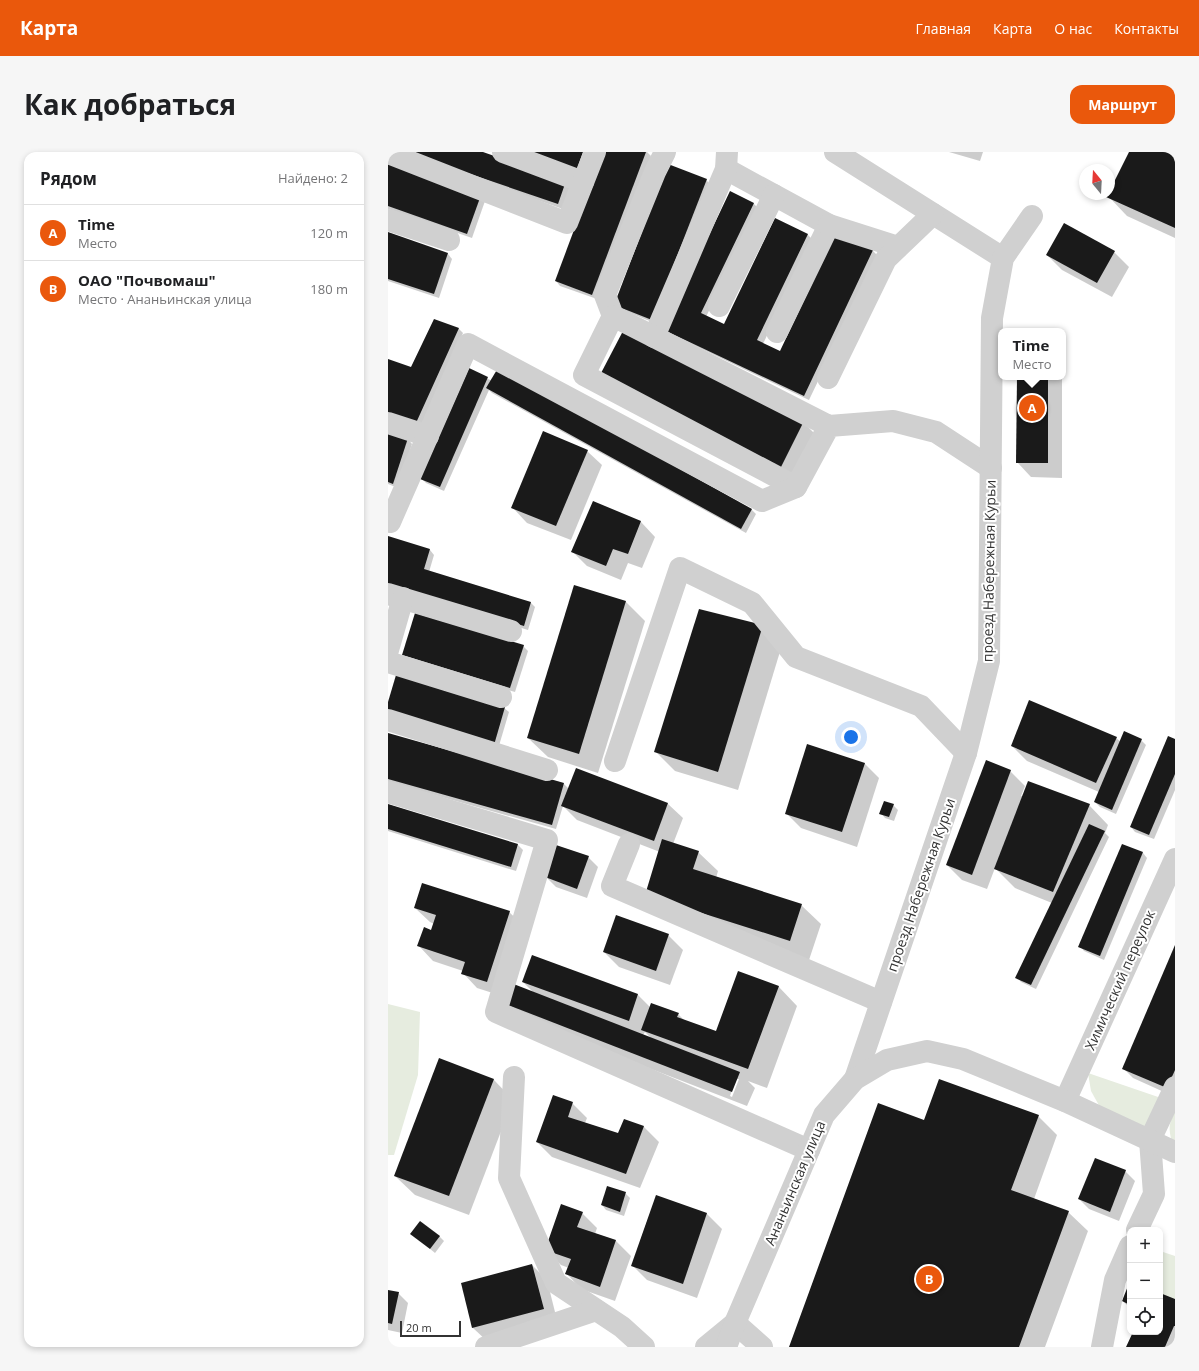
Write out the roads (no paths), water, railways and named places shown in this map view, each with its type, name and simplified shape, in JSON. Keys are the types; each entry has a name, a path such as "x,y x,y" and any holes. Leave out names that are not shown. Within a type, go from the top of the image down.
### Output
{"street":[{"path":"503,152 583,182"},
{"path":"388,154 567,223 595,152"},
{"path":"665,152 655,172 605,295 613,316 829,426 893,420 936,432 990,468"},
{"path":"835,152 1003,258"},
{"path":"654,337 726,160 774,195 829,225 898,247"},
{"path":"720,306 774,195"},
{"path":"828,378 886,259 933,214"},
{"name":"проезд Набережная Курьи","path":"855,1079 966,753 989,660 992,318 1003,258 1032,216"},
{"path":"388,220 449,240"},
{"path":"778,332 829,225"},
{"path":"613,316 584,375 796,487"},
{"path":"388,521 390,522 468,344 762,501 796,487 829,426"},
{"path":"388,423 428,436"},
{"path":"615,761 680,568 752,603 796,657 921,706 966,753"},
{"path":"388,650 396,596 511,631"},
{"path":"388,662 501,697"},
{"path":"388,720 547,770"},
{"path":"388,792 547,840 496,1012 809,1150"},
{"path":"628,844 612,886 882,1002"},
{"name":"Химический переулок","path":"1065,1101 1175,859"},
{"name":"Ананьинская улица","path":"726,1347 824,1115 855,1079 887,1060 927,1051 963,1059 1065,1101 1175,1152"},
{"path":"514,1077 509,1178 556,1283 622,1327 644,1347"},
{"path":"1138,1227 1154,1194 1150,1140 1175,1086"},
{"path":"1102,1347 1114,1280 1127,1252"},
{"path":"486,1347 596,1310"},
{"path":"706,1347 735,1323 762,1347"}],"place":[{"name":"Time","path":"1032,408"},
{"name":"ОАО \"Почвомаш\"","path":"929,1279"}]}
